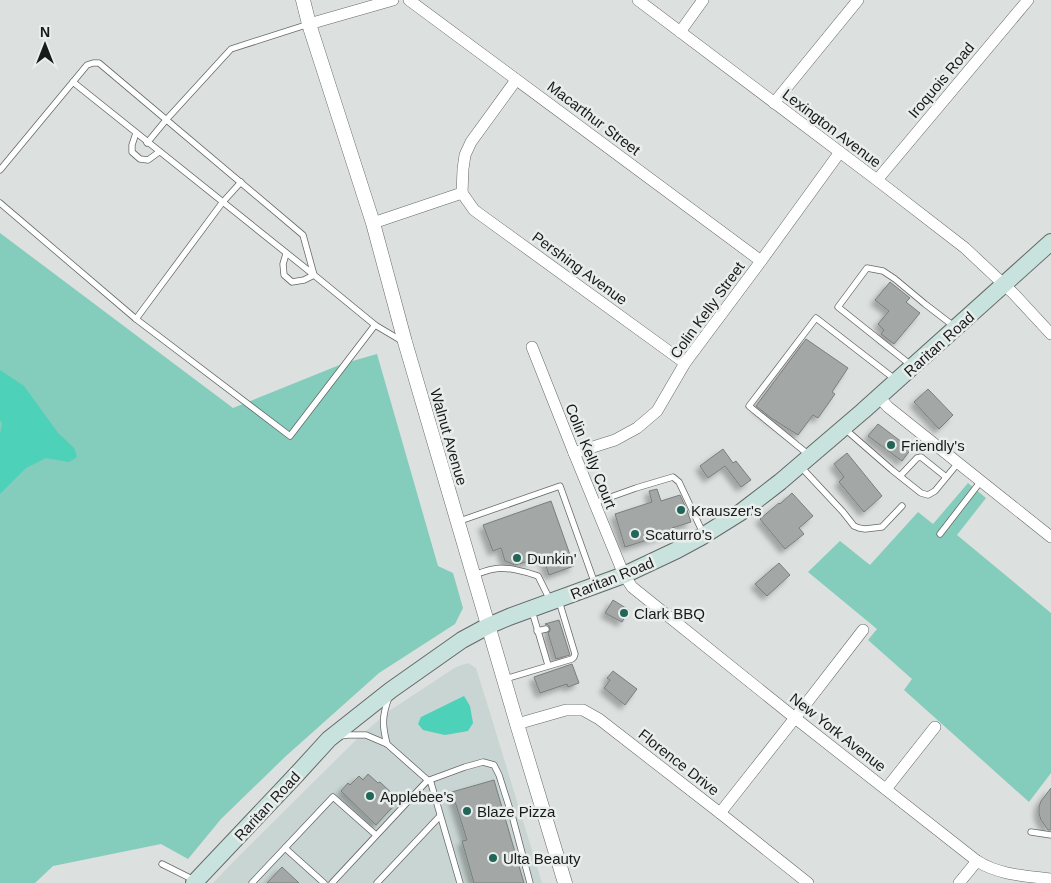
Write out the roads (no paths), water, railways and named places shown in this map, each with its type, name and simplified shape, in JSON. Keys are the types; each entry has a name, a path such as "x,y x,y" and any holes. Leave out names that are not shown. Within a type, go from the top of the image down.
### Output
{"main road":[{"name":"Raritan Road","path":"195,882 328,739 391,690 462,640 488,626 624,575 677,550 741,512 773,488 879,398 1051,242"}],"street":[{"name":"Walnut Avenue","path":"303,0 373,223 405,342 516,724 566,883"},
{"path":"309,24 393,0"},
{"name":"Macarthur Street","path":"409,0 761,261"},
{"name":"Lexington Avenue","path":"638,0 965,248 1051,334"},
{"path":"680,32 703,0"},
{"path":"774,103 858,0"},
{"name":"Iroquois Road","path":"877,180 1028,0"},
{"path":"373,223 462,193 465,155 471,142 516,80"},
{"name":"Colin Kelly Street","path":"574,453 615,440 637,428 657,411 685,363 840,152"},
{"name":"Pershing Avenue","path":"462,193 474,210 685,363"},
{"name":"Colin Kelly Court","path":"532,347 624,575"},
{"path":"879,398 1051,537"},
{"name":"New York Avenue","path":"624,575 637,592 977,861 1002,872 1051,879"},
{"path":"720,813 863,630"},
{"name":"Florence Drive","path":"516,724 566,710 583,710 599,719 808,883"},
{"path":"886,789 935,727"},
{"path":"959,883 977,861"}],"lane":[{"path":"148,143 166,120 231,49 309,24"},
{"path":"0,170 87,65 99,64 304,235 314,276"},
{"path":"73,82 375,325 405,342"},
{"path":"136,134 132,145 132,152 140,159 148,160 159,152"},
{"path":"136,319 222,203 241,182"},
{"path":"0,203 136,319 290,436 375,325"},
{"path":"286,254 283,264 284,275 292,282 314,276"},
{"path":"913,367 838,307 867,268 883,271 895,279 956,328"},
{"path":"897,381 816,318 749,406 805,461 854,526 872,529 882,527 902,506"},
{"path":"844,428 900,476 928,495 935,491 958,463"},
{"path":"900,476 921,457 946,477"},
{"path":"594,503 673,477 679,482 704,535"},
{"path":"940,534 981,481"},
{"path":"457,522 560,486 595,586"},
{"path":"473,576 500,568 524,571 538,576 555,600 561,623 574,654 572,659 504,680"},
{"path":"531,609 548,665"},
{"path":"537,631 546,629"},
{"path":"388,744 384,731 383,713 391,690"},
{"path":"328,739 348,735 366,735 388,744 431,784 460,883"},
{"path":"332,883 427,781 483,762 494,765 499,775 530,883"},
{"path":"252,883 333,797 376,835"},
{"path":"377,883 440,816"},
{"path":"1031,832 1051,835"},
{"path":"285,848 324,883"},
{"path":"162,864 195,882"}],"place":[{"name":"Friendly's","path":"891,445"},
{"name":"Krauszer's","path":"681,510"},
{"name":"Scaturro's","path":"635,534"},
{"name":"Dunkin'","path":"517,558"},
{"name":"Clark BBQ","path":"624,613"},
{"name":"Applebee's","path":"370,796"},
{"name":"Blaze Pizza","path":"467,811"},
{"name":"Ulta Beauty","path":"493,858"}]}
